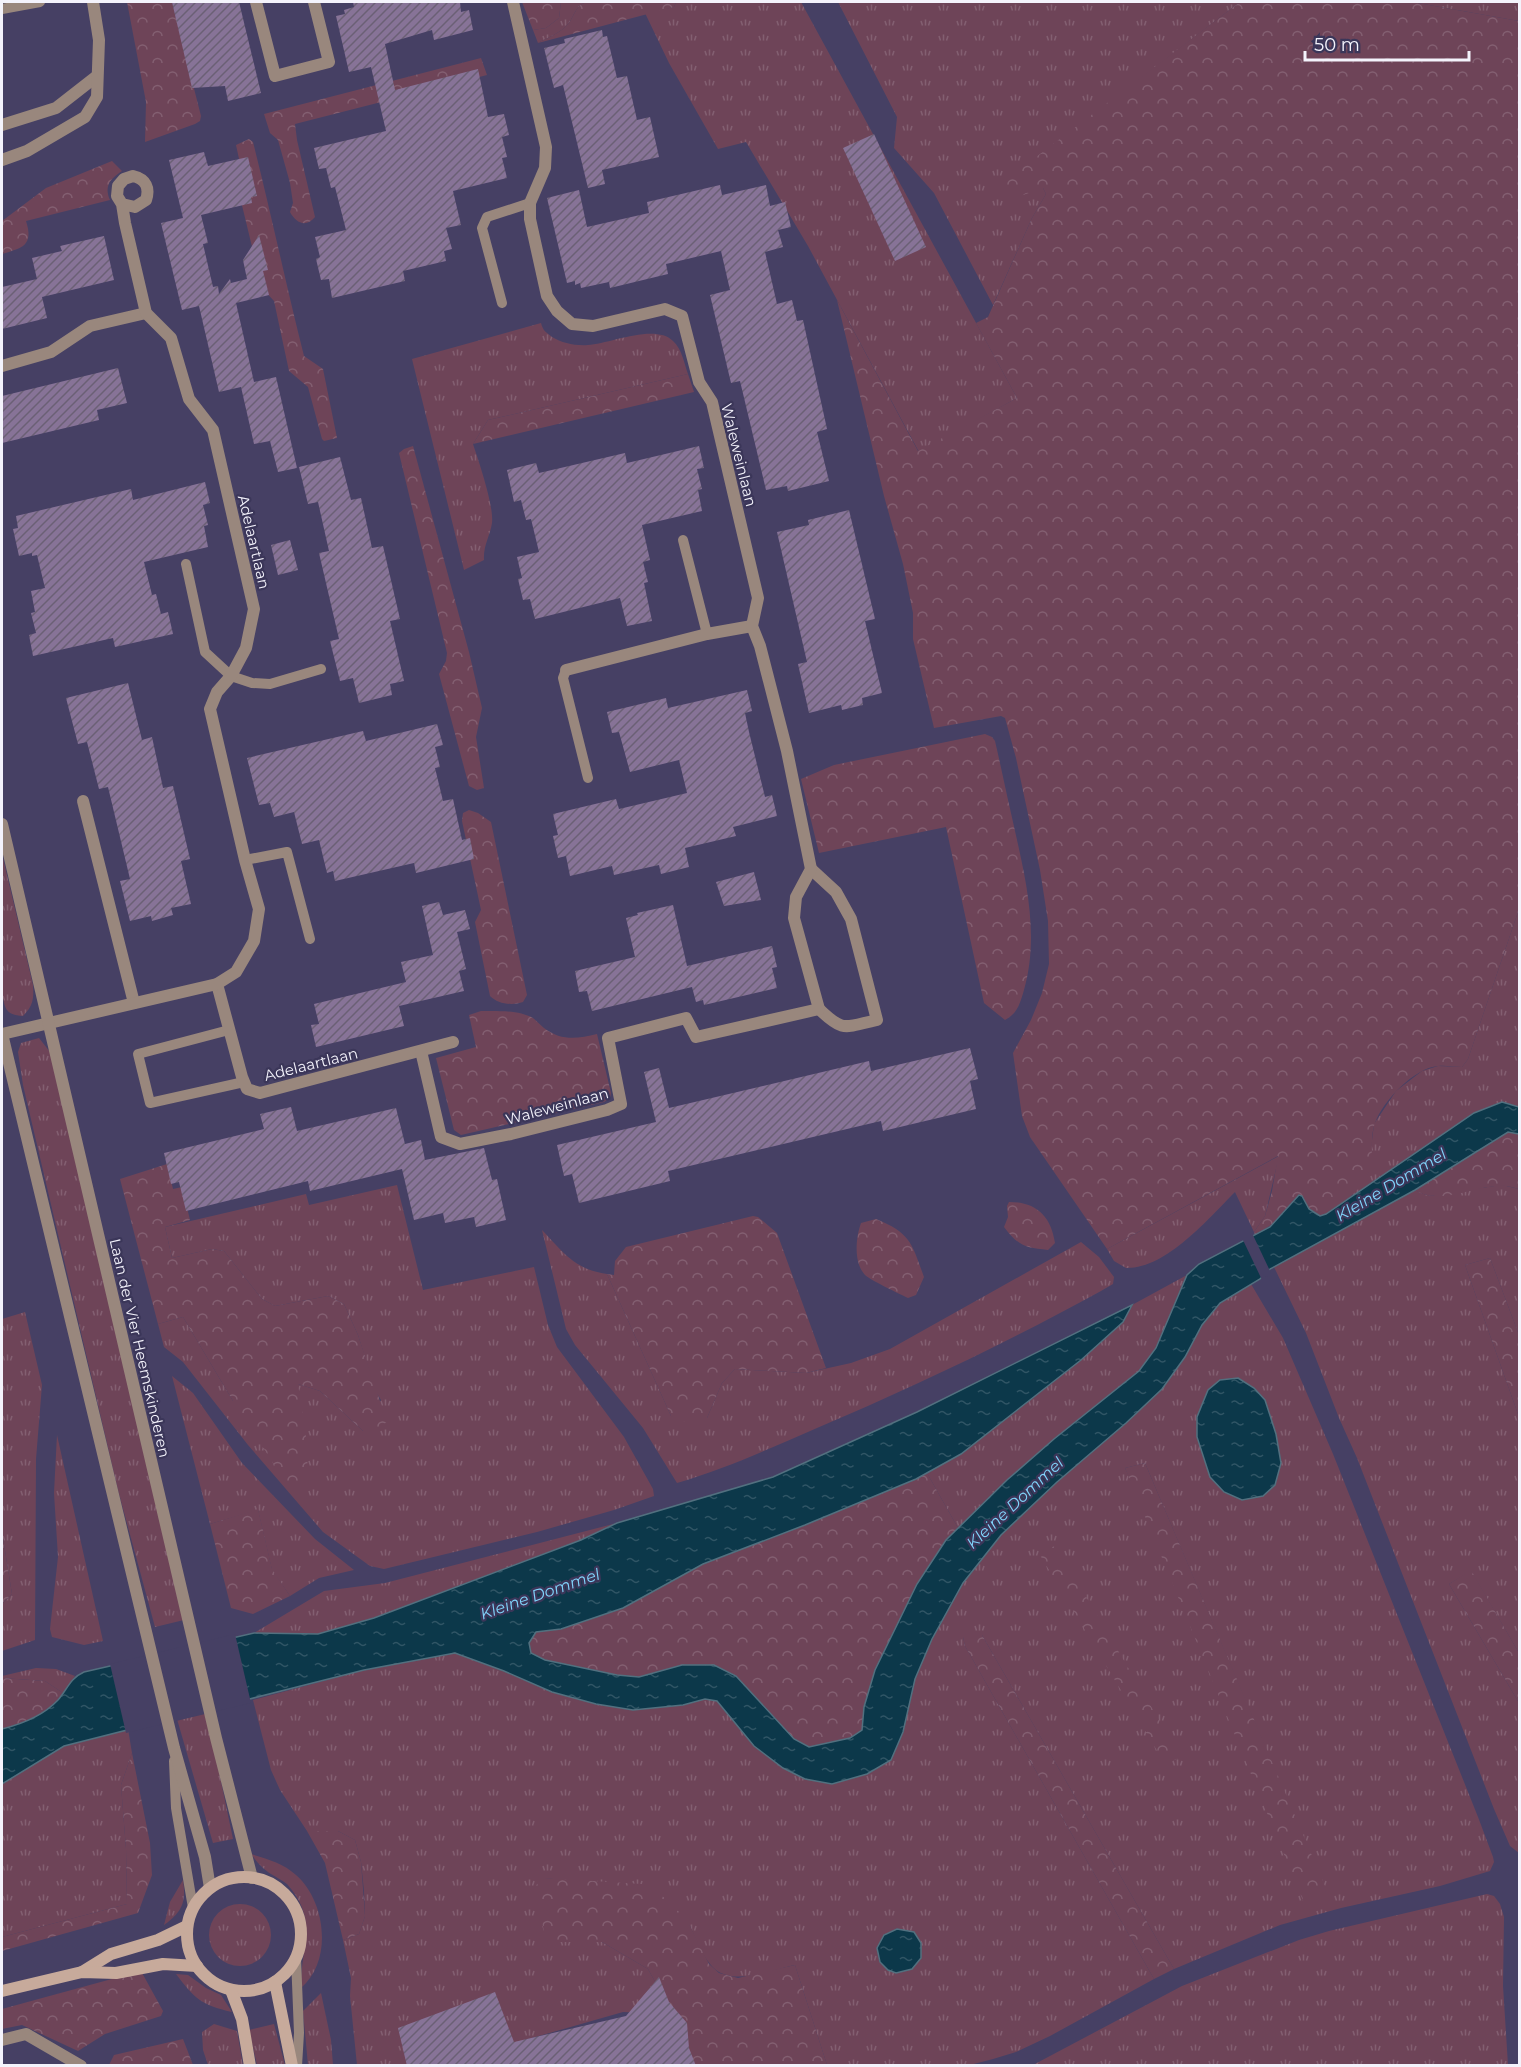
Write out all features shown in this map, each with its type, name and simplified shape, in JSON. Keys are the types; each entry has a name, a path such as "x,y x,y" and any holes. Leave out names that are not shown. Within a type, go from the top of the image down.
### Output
{"main road":[{"path":"252,1878 274,1886 292,1904 300,1925 300,1941 296,1958 287,1972 275,1982 255,1990 231,1990 213,1982 197,1966 188,1946 188,1926 193,1908 199,1898 210,1888 227,1880 252,1878"},
{"path":"82,1972 111,1954 158,1940 188,1926"},
{"path":"2,1990 82,1972 116,1973 163,1964 197,1966"},
{"path":"275,1982 292,2066"},
{"path":"231,1990 242,2019 250,2066"}],"street":[{"path":"2,160 27,152 85,117 97,97 99,40 93,2"},
{"path":"256,2 275,76 329,62 314,2"},
{"name":"Waleweinlaan","path":"513,2 546,147 545,168 530,203 530,219 548,296 557,311 572,324 593,326 665,309 682,316 699,382 712,402 758,598 752,626"},
{"path":"2,125 56,108 97,76"},
{"path":"2,366 51,352 90,326 146,313 124,223 122,204"},
{"name":"Adelaartlaan","path":"2,1034 218,984 237,972 254,941 259,909 244,860 210,709 217,692 231,676 246,648 254,609 213,430 189,399 171,338 146,313"},
{"path":"566,670 707,634 752,626 760,646 787,751 811,869 836,892 851,919 877,1020 845,1027 836,1025 819,1009 794,918 796,897 811,869"},
{"path":"83,801 134,1004"},
{"name":"Laan der Vier Heemskinderen","path":"2,824 216,1738 252,1878"},
{"name":"Adelaartlaan","path":"218,984 244,1082 248,1089 260,1093 453,1042"},
{"name":"Waleweinlaan","path":"422,1051 441,1137 460,1144 511,1134 607,1110 621,1104 608,1038 686,1018 696,1036 819,1009"},
{"path":"2,1034 174,1748 205,1857 210,1888"},
{"path":"2,2040 26,2034 81,2066"}],"lane":[{"path":"2,9 40,2"},
{"path":"502,303 482,228 487,217 530,203"},
{"path":"683,540 707,634"},
{"path":"186,564 205,652 231,676 252,683 270,684 321,669"},
{"path":"566,670 563,678 588,778"},
{"path":"244,860 287,852 310,939"},
{"path":"230,1030 138,1054 150,1103 244,1082"},
{"path":"174,1748 176,1808 193,1908"},
{"path":"296,1958 299,2033 297,2066"}],"green space":[{"path":"127,2 172,2 201,116 200,121 195,124 145,142 146,102"},
{"path":"522,2 561,2 559,18 546,28 533,30"},
{"path":"561,2 587,2 578,8 565,27 538,43 533,30 546,28 559,18"},
{"path":"587,2 676,2 674,7 538,43 565,27 578,8"},
{"path":"676,2 801,2 1017,398 919,452 808,246 746,142 718,149 669,63 645,13 674,7"},
{"path":"838,2 1240,2 1132,85 1043,188 1046,194 1032,218 993,305 934,193 894,148 897,117"},
{"path":"1240,2 1412,2 1519,21 1519,909 1468,1059 1462,1067 1429,1068 1410,1079 1392,1096 1375,1123 1368,1174 1360,1187 1348,1199 1334,1210 1320,1216 1309,1209 1302,1196 1276,1222 1255,1235 1254,1232 1265,1216 1278,1156 1107,1249 1030,1137 1022,1116 1013,1053 1031,1020 1042,993 1049,964 1048,921 1040,870 1005,718 1001,716 934,728 913,639 913,613 903,564 884,496 837,300 918,451 1017,398 976,323 988,317 1032,218 1046,194 1043,188 1012,199 1008,196 1002,183"},
{"path":"1412,2 1519,2 1519,21"},
{"path":"481,58 487,75 295,124 315,217 308,222 301,223 292,216 290,183 278,140 270,133 264,114"},
{"path":"249,139 253,142 304,356 323,369 337,438 324,441 322,439 308,387 289,371 274,301 262,288 240,197 245,186 236,145"},
{"path":"112,161 122,171 109,183 110,200 26,221 27,241 20,248 2,254 2,221 46,188"},
{"path":"541,323 544,330 552,337 578,345 597,344 644,334 665,336 679,348 688,374 488,420 473,444 488,495 492,523 484,560 464,570 412,359"},
{"path":"688,374 694,392 473,444 488,420"},
{"path":"413,446 482,708 476,737 484,788 477,790 469,786 439,674 446,661 447,653 399,453"},
{"path":"985,734 995,741 1024,871 1030,910 1031,950 1024,990 1016,1011 1005,1020 984,1003 946,827 819,853 801,779 834,765"},
{"path":"469,810 491,822 527,995 523,1002 510,1004 490,996 475,922 481,910 462,821 463,813"},
{"path":"2,854 33,985 32,1002 23,1016 7,1010 2,993"},
{"path":"1519,909 1519,1107 1502,1102 1351,1197 1368,1173 1374,1124 1396,1091 1422,1071 1438,1066 1462,1067 1468,1059"},
{"path":"481,1011 527,1015 550,1032 563,1037 576,1038 597,1034 611,1093 610,1098 604,1102 461,1135 454,1130 436,1058 476,1047 469,1015"},
{"path":"39,1038 50,1052 184,1620 155,1627 118,1490 23,1085 18,1052 21,1043"},
{"path":"1508,1132 1519,1134 1519,1189 1505,1186 1490,1187 1446,1196 1435,1196 1415,1190"},
{"path":"1279,1156 1265,1216 1254,1232 1235,1192 1171,1252 1141,1266 1126,1268 1114,1261 1107,1249"},
{"path":"167,1164 173,1189 182,1187 190,1220 165,1227 172,1258 212,1249 224,1251 262,1299 275,1306 328,1296 344,1304 358,1335 387,1422 376,1429 363,1431 320,1391 298,1384 306,1437 308,1473 303,1486 286,1483 233,1401 183,1317 158,1324 120,1179"},
{"path":"397,1185 423,1290 534,1267 548,1325 557,1347 624,1437 653,1489 654,1496 537,1532 384,1569 370,1566 323,1532 248,1445 183,1362 164,1347 158,1324 183,1317 233,1401 297,1387 298,1384 320,1391 363,1431 381,1400 376,1392 358,1335 344,1304 328,1296 275,1306 262,1299 224,1251 212,1249 172,1258 165,1227 306,1194 309,1205"},
{"path":"1502,1185 1519,1189 1519,1335 1490,1258 1465,1265 1519,1417 1519,1653 1471,1571 1449,1584 1519,1703 1519,1853 1510,1846 1494,1809 1357,1458 1306,1333 1274,1267 1415,1190 1428,1195 1441,1196"},
{"path":"1009,1202 1034,1208 1046,1218 1055,1243 1048,1250 1023,1245 1004,1227 1008,1217"},
{"path":"753,1216 758,1217 777,1233 826,1368 806,1373 735,1369 722,1383 707,1418 696,1426 671,1416 607,1274 614,1275 615,1261 626,1247"},
{"path":"876,1219 897,1229 913,1248 924,1277 916,1295 908,1298 868,1278 861,1270 857,1257 859,1229 861,1223"},
{"path":"542,1230 570,1259 586,1268 607,1274 671,1416 707,1418 722,1383 735,1369 806,1373 851,1363 890,1349 1081,1242 1099,1257 1114,1277 1113,1284 1101,1291 925,1380 748,1458 677,1483 643,1428 575,1345 566,1329"},
{"path":"1490,1258 1519,1335 1519,1417 1465,1265"},
{"path":"1187,1275 1156,1348 1139,1371 1054,1439 1007,1480 958,1528 927,1473 961,1454 1081,1360 1123,1322 1132,1305"},
{"path":"1251,1284 1283,1338 1333,1454 1478,1817 1493,1857 1494,1862 1490,1871 1440,1886 1341,1908 1280,1925 1174,1969 982,1635 963,1637 965,1646 1154,1979 1050,2036 1016,2052 993,2059 966,2066 827,2065 795,1965 750,1976 728,1975 718,1971 710,1964 690,1926 570,1881 545,1878 546,1941 602,1942 648,1969 673,2014 623,2012 462,2058 464,2065 357,2065 350,1996 351,1978 343,1940 359,1934 365,1916 361,1862 355,1840 338,1831 307,1831 280,1790 271,1770 253,1700 364,1670 455,1653 552,1692 596,1704 633,1710 683,1705 705,1699 717,1701 731,1717 867,1774 891,1760 903,1732 915,1679 932,1639 963,1583 1001,1535 1162,1389 1185,1357 1202,1325 1220,1303","holes":["1208,1390 1265,1400 1197,1417","1145,1463 1326,1891 1324,1892 1125,1468"]},
{"path":"25,1312 42,1385 36,1459 35,1640 2,1651 2,1604 12,1594 2,1532 2,1319"},
{"path":"172,1376 193,1393 242,1463 315,1539 354,1570 319,1578 290,1596 272,1570 258,1510 210,1524"},
{"path":"57,1435 103,1641 84,1645 52,1637 50,1629 58,1557 54,1493"},
{"path":"1145,1463 1327,1891 1304,1903 1125,1468"},
{"path":"927,1473 958,1528 946,1540 917,1584 875,1670 864,1707 862,1730 850,1738 809,1747 794,1739 736,1676 714,1665 682,1665 639,1677 617,1675 545,1660 531,1653 529,1643 536,1632 561,1629 623,1608 703,1564 805,1525"},
{"path":"258,1509 272,1569 290,1596 253,1614 231,1608 210,1524"},
{"path":"617,1523 581,1540 374,1618 318,1634 254,1633 324,1591 385,1583"},
{"path":"2,1532 12,1594 2,1604"},
{"path":"1056,1546 1181,1757 1165,1764 1040,1555 1044,1549"},
{"path":"1471,1570 1519,1653 1519,1703 1449,1584"},
{"path":"969,1632 982,1635 1174,1969 1154,1979 965,1646 963,1637"},
{"path":"190,1647 233,1839 213,1843 177,1719"},
{"path":"36,1668 56,1669 75,1676 63,1693 45,1681 2,1678 2,1676"},
{"path":"2,1678 45,1681 63,1693 36,1717 2,1729"},
{"path":"128,1729 132,1753 121,1785 127,1904 2,1937 2,1784 64,1746"},
{"path":"132,1753 150,1843 152,1875 138,1913 2,1951 2,1937 127,1904 121,1785"},
{"path":"307,1831 338,1831 355,1840 361,1862 365,1916 359,1934 343,1940 325,1863"},
{"path":"251,1854 286,1867 306,1886 314,1900 322,1931 321,1947 318,1963 301,1988 306,1934 303,1910 287,1884 265,1869"},
{"path":"545,1878 642,1884 665,1898 690,1926 709,1964 719,1973 738,1978 795,1965 827,2065 688,2065 673,2014 648,1969 602,1942 546,1942 535,1886"},
{"path":"183,1880 182,1906 164,1925 170,1902"},
{"path":"1487,1894 1494,1896 1500,1904 1504,1917 1503,1986 1508,2065 1033,2065 1182,1986 1299,1940"},
{"path":"234,1904 246,1904 262,1913 269,1923 271,1935 269,1947 262,1957 246,1966 234,1966 223,1961 214,1952 209,1941 209,1929 214,1918 223,1909"},
{"path":"141,1971 163,2011 161,2016 105,2034 78,2051 22,2025 2,2029 2,2009"},
{"path":"176,1974 188,1975 221,1995 232,2012 199,1999"},
{"path":"321,1993 331,2040 333,2065 308,2065 303,2011"},
{"path":"214,2024 237,2031 243,2065 208,2065 203,2050 202,2032"},
{"path":"274,2024 285,2065 257,2065 249,2030"},
{"path":"183,2039 193,2065 109,2065 114,2055"}],"water":[{"name":"Kleine Dommel","path":"1502,1102 1519,1107 1519,1134 1508,1132 1415,1190 1270,1269 1260,1279 1220,1303 1202,1325 1185,1357 1162,1389 1001,1535 963,1583 932,1639 915,1679 903,1732 891,1760 867,1774 832,1784 805,1779 783,1768 754,1746 717,1701 705,1699 683,1705 633,1710 596,1704 552,1692 455,1653 364,1670 64,1746 2,1784 2,1729 25,1722 46,1711 58,1700 69,1684 84,1672 254,1633 318,1634 374,1618 581,1540 617,1523 773,1477 917,1412 1132,1305 1123,1322 1081,1360 961,1454 916,1479 703,1564 623,1608 561,1629 536,1632 529,1643 531,1653 545,1660 617,1675 639,1677 682,1665 714,1665 736,1676 794,1739 809,1747 850,1738 862,1730 864,1707 875,1670 917,1584 946,1540 1007,1480 1139,1371 1156,1348 1187,1275 1199,1264 1270,1227 1299,1195 1302,1196 1309,1209 1320,1216 1326,1214 1474,1113"},
{"path":"1238,1378 1254,1388 1265,1400 1276,1434 1281,1463 1275,1485 1263,1496 1242,1500 1224,1492 1210,1477 1197,1437 1197,1417 1208,1390 1220,1380"},
{"path":"897,1929 914,1932 921,1943 921,1958 912,1969 896,1973 888,1970 880,1962 877,1948 884,1935"}],"pier":[{"path":"1252,1233 1271,1273 1262,1280 1242,1238"},
{"path":"235,1634 251,1703 126,1733 110,1664"}],"building":[{"path":"172,2 239,2 261,93 228,101 225,86 192,88"},
{"path":"353,2 460,2 461,12 469,10 473,30 434,40 432,30 385,44 395,90 478,69 488,117 504,114 509,135 502,137 507,157 502,158 507,178 453,191 461,225 446,228 452,249 444,251 446,261 403,271 405,281 332,298 329,279 321,280 316,259 320,257 315,237 346,230 335,187 331,188 326,168 319,169 314,148 386,131 371,67 349,72 336,16 345,14 344,10 354,7"},
{"path":"602,30 603,37 607,36 617,78 627,76 637,120 650,117 659,157 602,170 605,184 588,188 563,85 554,88 544,48 565,43 564,39"},
{"path":"874,134 926,247 895,261 843,148"},
{"path":"204,152 208,166 248,157 257,196 251,197 252,203 201,215 208,243 203,244 213,287 218,286 219,294 230,279 231,283 247,279 243,260 259,235 268,270 263,271 269,295 236,303 254,382 276,377 297,468 278,472 270,441 254,444 241,387 219,392 199,306 182,310 161,223 183,218 169,160"},
{"path":"720,185 722,195 766,185 770,206 785,202 791,227 778,230 783,247 765,252 777,304 792,300 797,321 803,320 827,429 817,432 829,481 788,491 787,486 766,490 740,381 731,383 710,295 730,290 721,251 666,264 668,274 610,288 609,282 581,288 580,283 575,285 575,281 567,283 547,198 579,190 587,227 649,213 647,202"},
{"path":"104,236 114,280 42,297 47,318 2,329 2,287 37,279 32,258 62,251 60,246"},
{"path":"118,368 127,403 97,410 99,420 2,443 2,396"},
{"path":"699,446 704,468 697,469 702,489 698,490 702,511 642,525 650,560 643,562 648,582 644,583 652,621 627,626 620,598 535,619 530,599 523,600 518,579 522,578 517,557 539,552 531,519 526,520 521,500 514,502 507,470 536,463 539,473 625,453 627,463"},
{"path":"340,457 351,500 361,498 372,548 383,546 400,619 390,621 404,681 390,684 392,695 359,703 353,678 340,681 330,641 339,639 319,553 329,551 318,502 308,504 299,467"},
{"path":"205,482 210,503 203,505 208,525 204,526 208,547 144,562 152,595 156,594 161,614 168,612 173,634 115,647 113,638 33,656 29,635 36,633 31,613 35,612 31,591 45,588 37,555 32,556 32,553 19,556 13,529 18,528 16,516 131,489 133,500"},
{"path":"849,510 875,619 865,621 882,693 862,698 863,705 842,710 841,705 809,713 798,664 807,662 777,532 809,525 808,520"},
{"path":"290,540 298,570 278,575 271,545"},
{"path":"128,683 142,740 152,737 163,788 173,786 190,859 181,861 191,904 171,908 173,915 152,921 151,916 130,921 120,881 130,879 108,787 99,789 87,742 78,744 66,698"},
{"path":"747,690 752,711 745,713 749,732 765,797 772,795 777,816 733,827 736,836 685,848 689,867 661,874 659,865 614,875 612,866 570,876 566,856 558,858 553,836 558,835 553,814 616,799 619,809 687,793 679,760 630,772 619,732 612,733 607,712 666,698 668,708"},
{"path":"437,724 443,745 435,747 440,767 435,768 443,801 453,799 462,840 470,838 474,859 416,873 414,863 335,881 333,871 327,873 319,840 302,844 294,812 274,817 270,803 259,805 247,758 363,731 366,741"},
{"path":"754,872 761,900 724,906 716,882"},
{"path":"439,902 443,915 465,910 470,929 457,932 466,969 459,971 464,991 399,1006 404,1026 316,1047 311,1025 319,1024 314,1004 406,982 401,962 433,955 422,906"},
{"path":"673,905 687,966 772,946 777,967 772,968 777,988 704,1005 703,1000 696,1002 692,987 592,1011 587,991 579,992 575,971 635,957 626,918 638,915 637,913"},
{"path":"970,1048 978,1079 970,1081 976,1109 883,1131 881,1121 668,1171 670,1181 579,1203 572,1174 564,1176 557,1145 656,1122 644,1072 659,1068 669,1108 869,1061 871,1071"},
{"path":"291,1107 297,1131 396,1108 405,1144 421,1140 425,1160 484,1148 492,1180 497,1179 506,1220 476,1227 474,1217 445,1223 443,1213 414,1220 402,1169 310,1191 308,1181 186,1211 179,1182 171,1184 164,1153 264,1129 260,1114"},
{"path":"659,1977 669,2002 687,2023 689,2048 696,2066 407,2066 398,2028 495,1992 514,2042 626,2016"}]}
